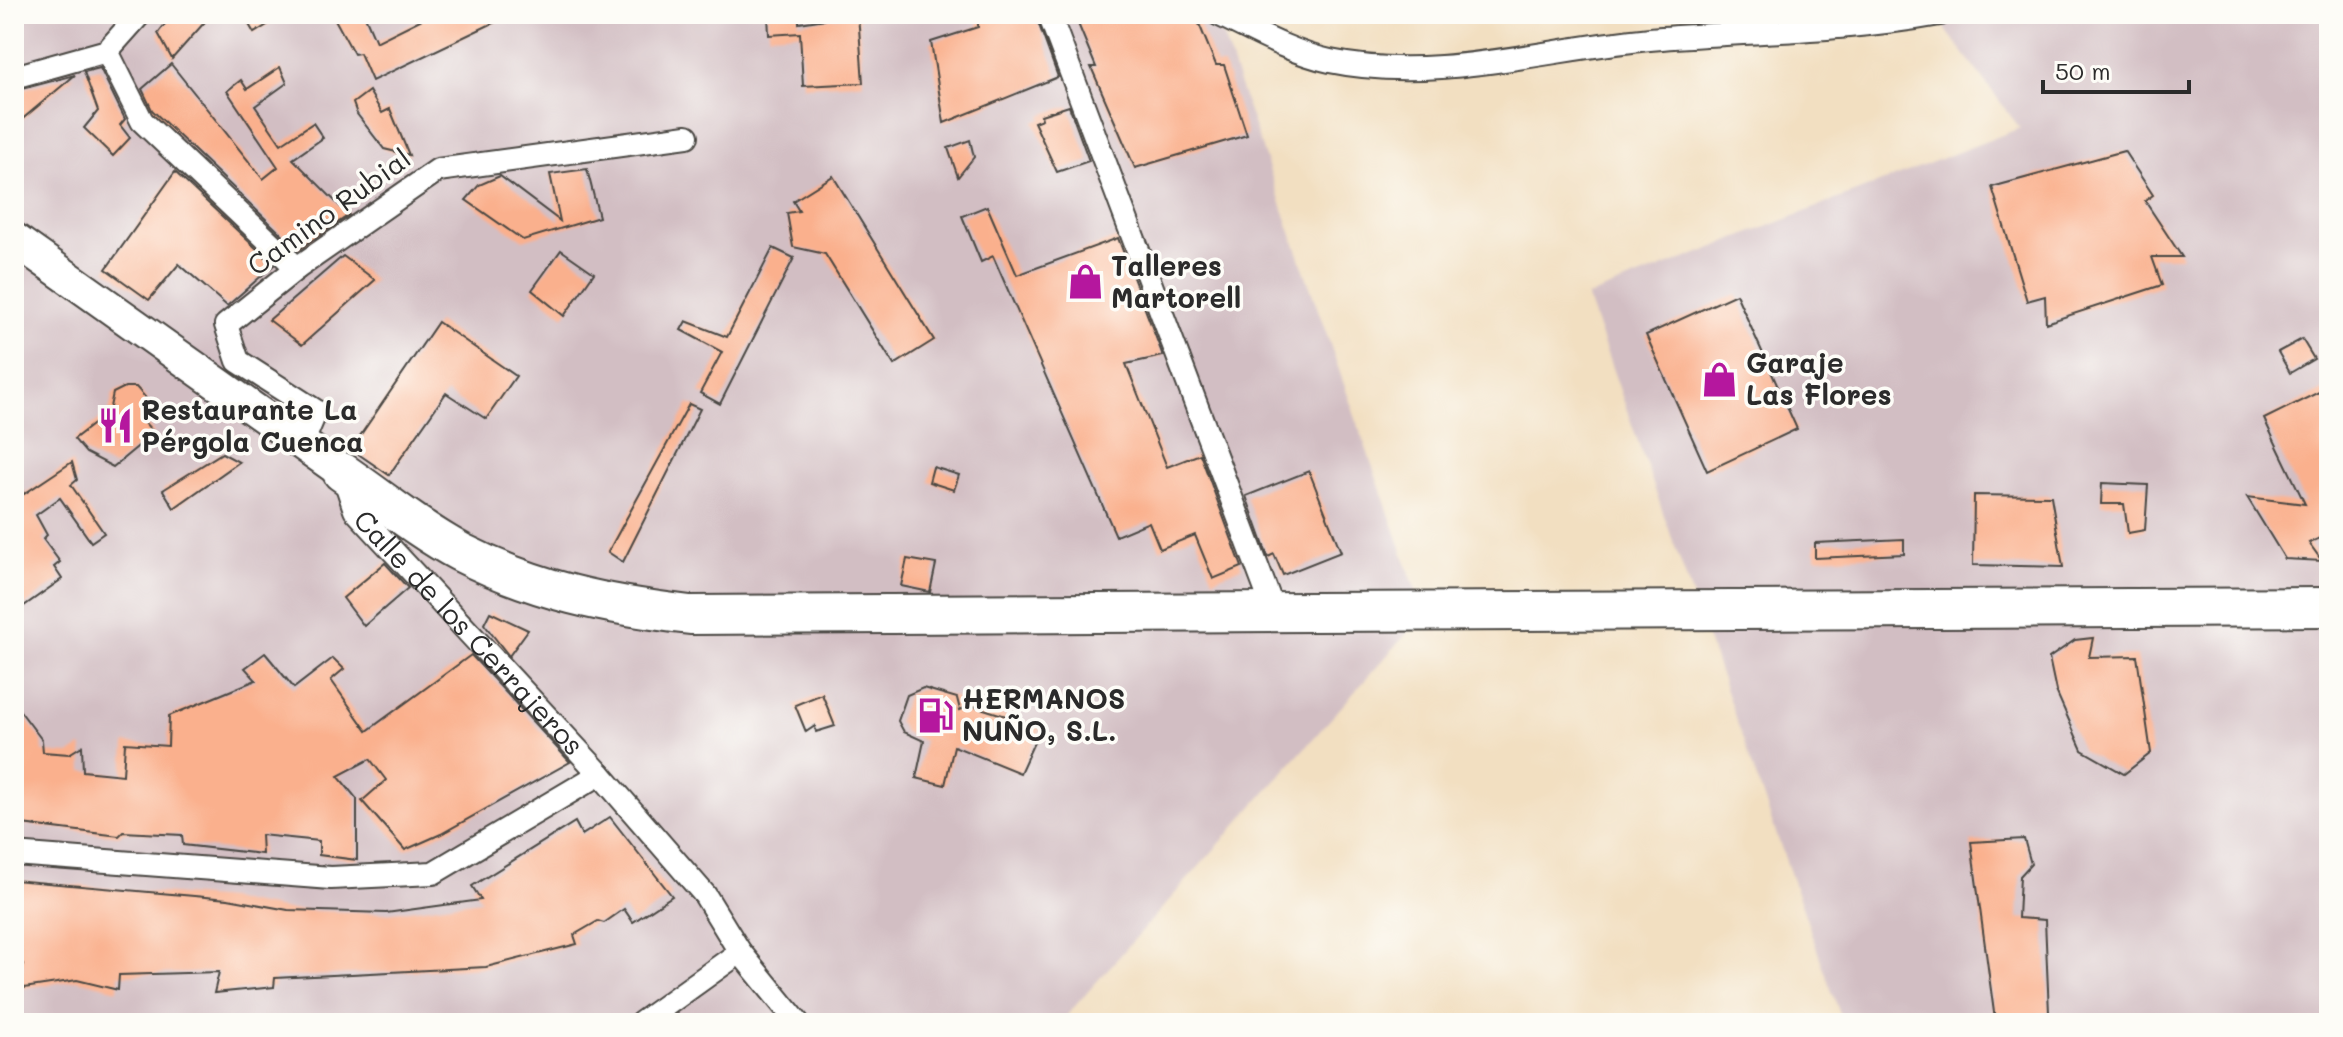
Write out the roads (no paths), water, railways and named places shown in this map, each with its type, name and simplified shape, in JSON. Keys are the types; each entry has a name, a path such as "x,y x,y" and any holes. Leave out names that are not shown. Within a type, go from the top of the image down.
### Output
{"highway":[{"path":"342,472 458,551 537,586 605,604 690,615 2329,607"}],"main road":[{"path":"14,239 342,472"}],"street":[{"path":"14,77 107,51 140,14"},
{"path":"1049,14 1275,614"},
{"path":"1218,14 1329,61 1402,67 1450,65 1660,38 1834,30 1940,14"},
{"path":"107,51 142,121 297,268"},
{"name":"Camino Rubial","path":"302,444 316,411 238,361 226,325 297,268 438,170 687,136"},
{"name":"Calle de los Cerrajeros","path":"342,472 355,510 600,774 705,895 740,952 798,1023"},
{"path":"14,854 331,878 433,873 600,774"},
{"path":"641,1023 740,952"}],"place":[{"name":"Talleres Martorell","path":"1085,282"},
{"name":"Garaje Las Flores","path":"1720,379"},
{"name":"Restaurante La Pérgola Cuenca","path":"115,426"},
{"name":"HERMANOS NUÑO, S.L.","path":"936,715"}]}
